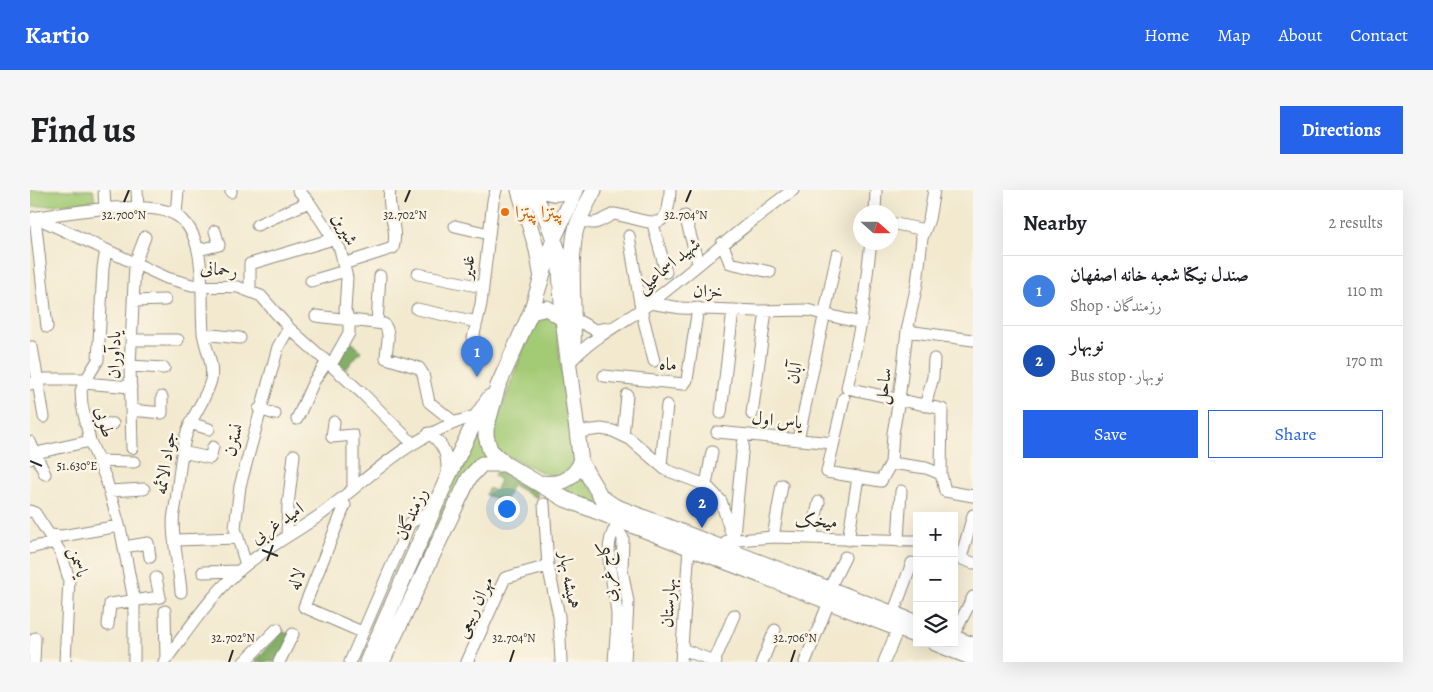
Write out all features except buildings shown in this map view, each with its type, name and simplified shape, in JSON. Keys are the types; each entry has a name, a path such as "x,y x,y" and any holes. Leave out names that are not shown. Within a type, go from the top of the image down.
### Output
{"main road":[{"path":"519,190 537,250 542,282"},
{"path":"532,190 554,238 569,319"},
{"path":"544,190 552,194 562,194 570,190"},
{"path":"576,190 554,238 542,282 531,312 498,386 486,436 490,450 505,464 565,499 689,547 829,596 895,622 913,633"},
{"path":"594,190 576,232 569,319 571,366 581,463 615,517 715,545 829,596"},
{"path":"531,312 547,308 569,319"},
{"name":"رزمندگان","path":"367,662 447,479 478,415 498,386"},
{"path":"540,483 555,484 570,479 581,463"},
{"name":"رزمندگان","path":"382,662 468,478 482,464 505,464"},
{"path":"895,622 913,624"},
{"path":"958,639 973,645"},
{"path":"945,647 973,658"}],"street":[{"path":"104,190 105,208"},
{"path":"137,190 138,208"},
{"path":"47,327 32,217 105,208 162,210 176,215 178,190"},
{"name":"شیرین","path":"297,419 314,381 329,363 349,333 349,320 345,310 344,268 340,250 309,202 298,190"},
{"path":"311,281 393,248 396,241 388,198 390,190"},
{"name":"غدیر","path":"471,347 477,322 496,190"},
{"path":"580,219 588,224 597,224 614,214 653,224 660,220 669,210 670,190"},
{"name":"شهید اسماعیلی","path":"571,366 582,348 645,306 793,190"},
{"path":"875,205 876,190"},
{"name":"ساحل","path":"891,463 893,433 907,331 917,284 922,238 929,219 934,190"},
{"path":"257,225 309,202"},
{"name":"جواد الائمه","path":"176,215 187,225 196,241 202,285 203,334 212,367 210,381 203,402 190,423 182,452 173,527 181,592"},
{"path":"685,216 698,263"},
{"name":"رحمانی","path":"32,217 167,278 192,285 238,287 261,296 289,328 329,363 412,443"},
{"path":"653,224 666,272"},
{"path":"898,225 920,229 922,238"},
{"path":"455,226 489,234"},
{"path":"198,250 219,245 215,231"},
{"path":"629,236 645,306 654,361"},
{"name":"یادآوران","path":"132,448 130,366 135,263 144,237"},
{"path":"250,292 250,264 333,239"},
{"path":"722,244 730,264 770,272"},
{"name":"طوبی","path":"106,250 98,360 81,391 85,424 109,491 124,546 134,600 134,662"},
{"path":"870,250 861,323 848,388 942,409 941,474 945,491 973,496"},
{"name":"آبان","path":"798,440 837,255"},
{"path":"418,274 482,287"},
{"path":"377,323 380,276"},
{"path":"133,301 165,300"},
{"name":"خزان","path":"645,306 766,311 807,310 826,313 861,323"},
{"name":"ماه","path":"604,376 684,384 687,380 698,308"},
{"path":"418,309 477,322"},
{"path":"721,413 733,310"},
{"path":"752,414 766,311"},
{"path":"316,316 384,324 388,330 386,358 419,368 423,374 429,402 454,422"},
{"path":"569,319 595,330 610,328"},
{"name":"نسترن","path":"242,568 235,528 240,486 278,347 289,328"},
{"path":"907,331 973,340"},
{"path":"203,334 240,338"},
{"path":"132,340 178,340"},
{"path":"32,347 33,383 44,417"},
{"path":"925,406 933,377 934,359"},
{"path":"130,366 164,368"},
{"path":"33,383 45,380 86,381 131,387"},
{"path":"624,436 627,395"},
{"path":"131,410 162,413 162,397"},
{"path":"844,398 827,472 882,481 891,463 926,468 941,474"},
{"path":"661,465 666,406"},
{"path":"260,409 275,414"},
{"name":"امید غربی","path":"165,660 242,568 321,514 412,443 428,433 454,422 478,415"},
{"path":"334,422 332,437 353,436 353,488"},
{"path":"190,423 209,429"},
{"path":"85,424 113,424"},
{"path":"578,432 601,429 624,436 666,470 706,485 720,501 733,539"},
{"name":"یاس اول","path":"717,432 833,443"},
{"path":"428,433 440,442 446,453 447,479"},
{"path":"33,456 90,441"},
{"path":"30,442 33,456 45,474"},
{"path":"733,539 743,443"},
{"path":"182,452 210,458 213,447"},
{"path":"706,485 712,452"},
{"path":"287,536 288,505 294,455"},
{"path":"98,461 134,462"},
{"path":"848,540 858,477"},
{"path":"773,537 782,485"},
{"path":"109,491 144,489"},
{"path":"898,541 901,491"},
{"path":"811,538 819,502"},
{"name":"همیشه بهار","path":"544,504 548,566 558,616 561,662"},
{"name":"لاله","path":"345,505 304,607 362,632"},
{"path":"350,662 410,523 434,509"},
{"name":"یاسمن","path":"30,511 35,513 41,525 61,553 69,579 65,662"},
{"path":"958,554 973,515"},
{"name":"کاج غربی","path":"614,662 617,615 610,570 610,534 615,517"},
{"name":"کاج غربی","path":"615,517 624,538 622,570 628,602 625,662"},
{"path":"30,548 52,538 119,526"},
{"name":"میخک","path":"715,545 733,539 773,537 913,541"},
{"path":"176,540 206,544 238,538"},
{"path":"124,546 148,543 150,557"},
{"name":"بهارستان","path":"681,662 689,547"},
{"path":"805,662 845,557"},
{"path":"958,557 973,563"},
{"path":"884,662 912,564"},
{"name":"مهران ربیعی","path":"467,662 504,578 548,566"},
{"path":"203,572 242,568"},
{"path":"108,625 110,604 160,597 156,578"},
{"path":"958,626 973,597"},
{"path":"165,611 165,660"},
{"path":"682,649 715,662 734,614"},
{"path":"244,662 276,629"},
{"path":"762,662 775,630"},
{"path":"279,662 293,634"},
{"path":"34,662 35,638"},
{"path":"65,662 72,662"}],"green space":[{"path":"30,190 93,190 95,201 30,207"},
{"path":"541,312 556,320 565,404 575,457 573,466 559,476 551,476 499,453 496,449 493,432 528,336"},
{"path":"350,340 361,351 346,369 337,362"},
{"path":"487,409 488,457 377,662 410,577"},
{"path":"496,471 503,472 538,492 537,498 512,485 505,502 486,495 489,488 495,491 500,480 494,476"},
{"path":"580,475 607,507 560,492 571,485"},
{"path":"281,631 291,635 277,662 255,662"}],"place":[{"name":"پیتزا پیتزا","path":"505,212"},
{"name":"صندل نیکتا شعبه خانه اصفهان","path":"477,377"},
{"name":"نوبهار","path":"702,528"}]}
